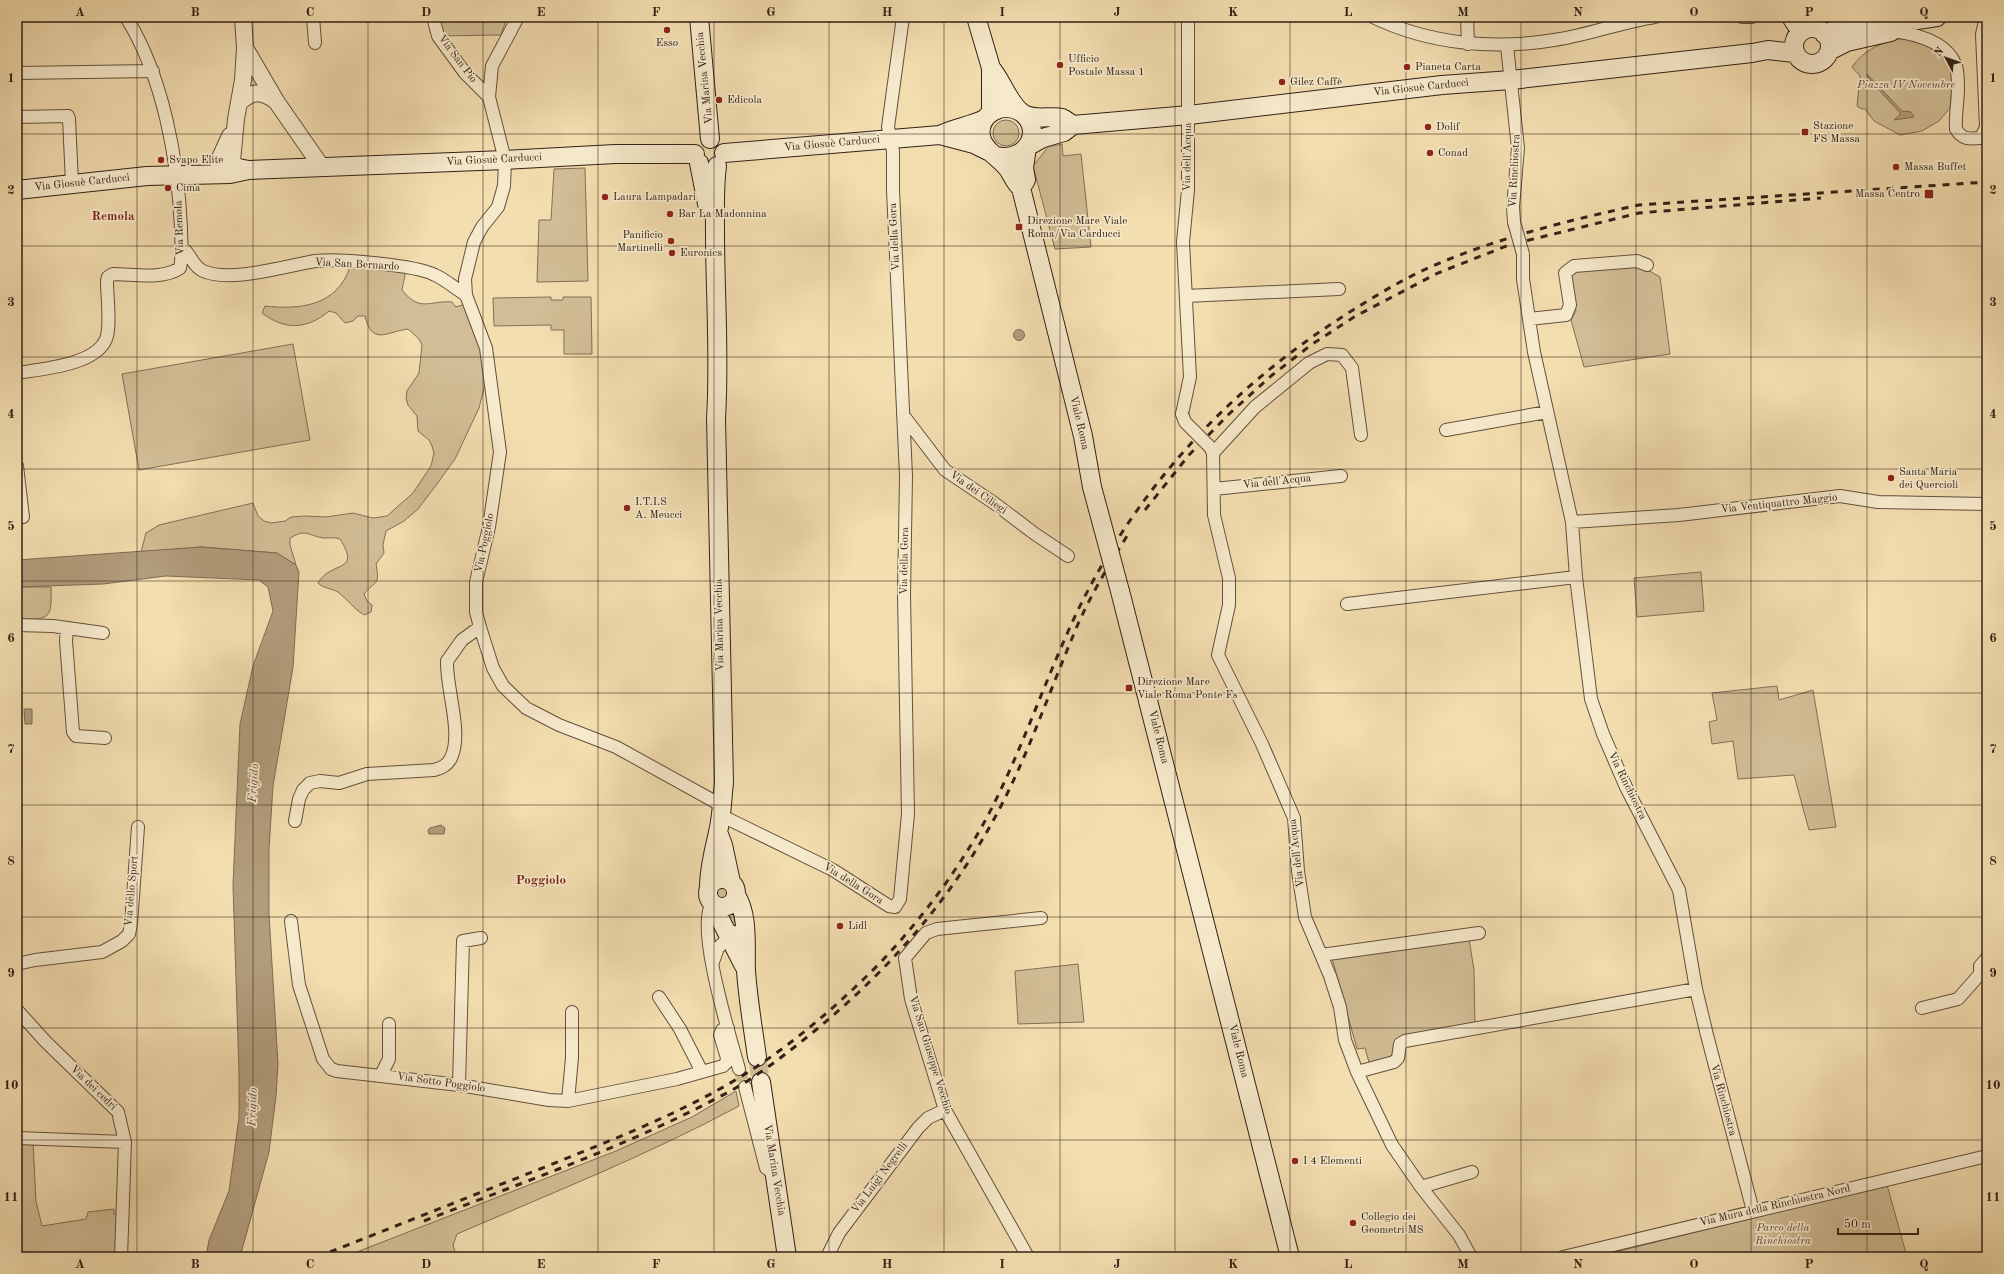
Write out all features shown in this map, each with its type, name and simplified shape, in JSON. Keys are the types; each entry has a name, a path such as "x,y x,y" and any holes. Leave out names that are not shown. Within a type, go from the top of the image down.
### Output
{"main road":[{"name":"Via Marina Vecchia","path":"699,17 710,139"},
{"path":"976,17 991,68 988,115 981,127 983,144 1008,169 1014,183 1021,188"},
{"path":"1791,17 1801,32"},
{"path":"1833,32 1822,60 1813,64 1801,60 1795,53 1794,41 1801,32 1813,28 1833,32 1937,17"},
{"path":"1833,32 1847,42 1903,22"},
{"name":"Via Giosuè Carducci","path":"1027,147 1043,138 1064,132 1072,125 1189,115 1442,85 1511,80 1768,50 1795,53"},
{"path":"991,68 999,77 1008,95 1029,121 1031,130 1031,139 1027,147 1021,153 1013,157 1004,158 992,154"},
{"path":"988,115 999,108 1008,107 1016,109 1024,114"},
{"name":"Via Giosuè Carducci","path":"1024,114 1035,117 1063,118 1072,125"},
{"name":"Via Giosuè Carducci","path":"940,135 952,129 973,124 988,115"},
{"name":"Via Giosuè Carducci","path":"720,159 940,135 974,144 992,154"},
{"path":"710,139 719,142 720,159 707,168 697,158 698,144 702,141 710,139"},
{"name":"Viale Roma","path":"1027,147 1024,168 1026,180 1021,188 1084,436 1092,487 1120,591 1290,1257"},
{"name":"Via Giosuè Carducci","path":"177,173 230,174 244,169 294,168 316,160 505,160 615,154 697,158"},
{"name":"Via Marina Vecchia","path":"697,158 703,180 708,215 712,381 716,418"},
{"name":"Via Marina Vecchia","path":"720,159 714,215 714,284 718,385 716,418 724,783 720,817 712,858 712,899 737,932"},
{"name":"Via Giosuè Carducci","path":"17,190 177,173 209,167 218,162"},
{"name":"Via Marina Vecchia","path":"720,817 723,845 733,889 741,907 737,932 746,970 757,1057"},
{"path":"719,879 733,889 729,906 721,908 712,899 719,879"},
{"name":"Via Marina Vecchia","path":"753,1085 775,1174 787,1257"}],"street":[{"name":"Via Remola","path":"17,373 70,364 83,359 98,350 106,339 108,318 108,277 113,274 152,275 175,271 180,268 181,247 177,173 153,71 126,17"},
{"path":"218,162 224,151 236,119 240,102 246,48 242,17"},
{"path":"312,17 315,43"},
{"name":"Via San Pio","path":"433,17 438,36 465,73 489,97"},
{"name":"Via della Gora","path":"720,817 834,870 889,906 895,907 900,899 908,814 904,595 906,476 893,190 893,151 888,127 903,17"},
{"name":"Via dell'Acqua","path":"1188,17 1188,190 1183,242 1190,377 1182,414 1185,422 1212,450 1214,515 1229,578 1229,605 1218,655 1262,744 1294,818 1298,871 1305,917 1330,976 1340,1007 1345,1040 1357,1072 1392,1145 1421,1186 1459,1235 1471,1257"},
{"path":"1373,17 1440,40 1468,44 1507,46 1555,40 1655,17"},
{"path":"1467,17 1468,44"},
{"path":"1742,17 1752,17"},
{"path":"1903,22 1926,39 1939,46 1949,55 1956,67 1958,89 1956,129 1964,138 1984,139 1986,127 1982,34 1986,17"},
{"path":"489,97 492,66 515,19"},
{"name":"Via Rinchiostra","path":"1507,46 1518,148 1512,207 1514,222 1523,254 1523,279 1534,352 1572,522 1576,577 1591,698 1603,734 1626,787 1679,890 1696,989 1721,1096 1753,1211"},
{"path":"246,48 276,101 316,160"},
{"path":"17,73 153,71"},
{"path":"240,102 248,95 256,93 267,95 276,101"},
{"name":"Via Poggiolo","path":"489,97 505,160 504,186 498,207 477,234 469,259 465,279 466,295 486,348 500,452 489,527 476,582 476,612 480,628 493,668 504,686 526,708 559,726 616,747 720,817"},
{"path":"17,117 68,116 70,119 72,183"},
{"path":"236,119 232,161 244,169"},
{"name":"Via San Bernardo","path":"181,247 188,253 195,266 213,274 233,275 316,261 401,266 435,274 466,295"},
{"path":"1529,319 1566,315 1570,304 1565,273 1574,266 1637,261 1647,265"},
{"path":"1186,296 1339,289"},
{"path":"1212,450 1254,407 1309,363 1327,354 1342,355 1352,368 1361,435"},
{"path":"1446,430 1547,412"},
{"name":"Via dei Ciliegi","path":"903,415 945,470 1068,556"},
{"path":"17,466 23,517 17,518"},
{"name":"Via dell'Acqua","path":"1214,489 1341,476"},
{"name":"Via Ventiquattro Maggio","path":"1572,522 1679,515 1840,496 1878,502 1987,504"},
{"path":"1347,604 1576,577"},
{"path":"17,625 67,628 103,633"},
{"path":"67,628 66,641 73,732 76,736 106,738"},
{"path":"295,821 298,799 303,790 310,783 320,780 339,783 367,774 434,770 443,767 450,759 455,744 447,661 451,652 462,640 480,628"},
{"name":"Via dello Sport","path":"17,964 102,952 122,941 128,934 131,924 138,827"},
{"path":"712,899 708,913 708,933 712,965 739,1069"},
{"name":"Via San Giuseppe Vecchio","path":"1028,1257 945,1110 911,999 905,958 926,933 937,929 1041,918"},
{"name":"Via Sotto Poggiolo","path":"291,922 299,985 323,1059 331,1069 459,1085 568,1102 650,1086 723,1066 726,1063 727,1058 720,1035 722,1030 728,1028"},
{"path":"712,965 718,948 737,932"},
{"path":"1321,955 1479,933"},
{"path":"459,1085 463,940 481,938"},
{"path":"1922,1008 1958,1000 1980,974 1980,966 1987,958"},
{"path":"1357,1072 1394,1062 1398,1058 1400,1044 1405,1041 1696,989"},
{"path":"659,997 680,1029 702,1072"},
{"name":"Via dei cedri","path":"17,1010 50,1046 118,1112 125,1142 121,1257"},
{"path":"568,1102 572,1058 572,1012"},
{"path":"381,1075 389,1059 389,1024"},
{"name":"Via Luigi Negrelli","path":"828,1257 839,1233 918,1128 928,1118 945,1110"},
{"path":"17,1138 125,1142"},
{"name":"Via Mura della Rinchiostra Nord","path":"1563,1257 1987,1156"},
{"path":"1421,1186 1472,1172"}],"green space":[{"path":"433,17 504,17 505,23 501,35 438,36"},
{"name":"Piazza IV Novembre","path":"1896,39 1914,39 1932,46 1946,58 1953,78 1950,108 1939,121 1922,131 1900,135 1874,121 1865,109 1857,106 1860,76 1852,67 1866,52"},
{"path":"1006,120 1015,124 1019,133 1015,142 1006,146 997,142 993,133 997,124"},
{"path":"1062,144 1063,156 1081,154 1091,247 1055,249 1033,166 1048,147"},
{"path":"585,168 588,281 537,282 539,220 551,220 554,169"},
{"path":"1639,265 1660,277 1670,354 1584,367 1571,320 1576,311 1569,275 1572,272"},
{"path":"350,267 406,270 402,290 414,301 426,304 452,302 456,307 465,304 481,343 485,385 479,408 455,459 418,509 404,521 386,531 383,545 384,553 376,564 378,576 377,580 364,594 367,601 372,605 371,612 364,615 338,592 318,583 330,571 342,566 346,562 348,557 346,550 338,538 324,538 304,533 290,538 290,545 296,565 277,553 201,547 141,552 146,533 159,525 253,503 258,516 264,521 271,523 285,521 291,517 326,517 353,513 373,518 387,516 413,493 431,466 434,453 429,440 418,431 417,416 408,405 406,398 407,391 419,373 422,345 419,339 408,329 381,335 376,334 368,325 365,316 358,316 353,321 345,323 336,313 329,311 312,322 296,326 279,323 262,313 265,306 304,306 327,298 344,280"},
{"path":"551,297 551,300 563,300 563,297 591,297 592,354 564,354 564,330 551,330 551,325 494,326 493,298"},
{"path":"293,344 310,440 139,470 122,374"},
{"path":"1701,572 1704,611 1637,617 1634,578"},
{"path":"17,587 51,587 51,606 47,615 43,618 36,619 17,619"},
{"path":"1777,686 1779,700 1813,690 1836,827 1809,830 1794,775 1738,779 1733,741 1712,744 1709,722 1717,720 1712,693"},
{"path":"718,886 724,886 728,890 728,896 724,900 718,900 714,896 714,890"},
{"path":"732,908 736,927 730,930 724,911"},
{"path":"1469,939 1474,970 1475,1026 1395,1042 1395,1057 1370,1066 1365,1048 1357,1049 1332,958"},
{"path":"1078,964 1084,1022 1018,1024 1015,971"},
{"path":"736,1091 739,1106 705,1124 600,1173 457,1234 453,1245 457,1257 344,1257 616,1151 692,1117"},
{"path":"17,1141 33,1141 36,1202 42,1226 86,1219 88,1212 114,1209 114,1214 119,1214 118,1257 17,1257"},
{"name":"Parco della Rinchiostra","path":"1887,1185 1907,1257 1595,1257"}],"water":[{"path":"1867,74 1902,111 1911,112 1914,117 1894,120 1901,114 1868,78"},
{"path":"1017,330 1021,330 1023,331 1023,339 1017,340 1014,337 1014,333"},
{"name":"Frigido","path":"201,547 277,553 296,565 299,572 293,667 273,786 269,849 269,914 278,1064 276,1096 269,1152 240,1257 206,1257 209,1240 229,1191 239,1117 233,885 240,724 253,666 273,611 268,587 259,580 166,576 103,584 17,587 17,560"},
{"path":"24,709 32,709 32,724 25,724"},
{"path":"441,825 445,828 444,834 429,834 428,830 430,828"}],"tunnel":[{"path":"757,1057 761,1082"},
{"path":"739,1069 745,1087"}],"railway":[{"path":"317,1257 592,1148 643,1127 693,1103 761,1064 814,1024 847,995 879,964 923,914 950,878 974,840 998,796 1022,743 1078,610 1102,565 1158,482 1224,409 1261,376 1300,346 1342,317 1411,276 1460,255 1536,230 1639,205 1987,182"},
{"path":"1145,510 1189,455 1229,414 1271,376 1311,345 1354,317 1438,273 1509,245 1639,213 1821,198"},
{"path":"424,1221 610,1148 683,1115 732,1090 770,1066 794,1048 874,978 925,922 948,892 989,828 1025,755 1065,656 1091,597 1127,536"}],"place":[{"name":"Esso","path":"667,30"},
{"name":"Ufficio Postale Massa 1","path":"1060,65"},
{"name":"Pianeta Carta","path":"1407,67"},
{"name":"Gilez Caffè","path":"1282,82"},
{"name":"Edicola","path":"719,100"},
{"name":"Dolif","path":"1428,127"},
{"name":"Stazione FS Massa","path":"1805,132"},
{"name":"Conad","path":"1430,153"},
{"name":"Svapo Elite","path":"161,160"},
{"name":"Massa Buffet","path":"1896,167"},
{"name":"Cima","path":"168,188"},
{"name":"Massa Centro","path":"1929,194"},
{"name":"Laura Lampadari","path":"605,197"},
{"name":"Bar La Madonnina","path":"670,214"},
{"name":"Direzione Mare Viale Roma/Via Carducci","path":"1019,227"},
{"name":"Panificio Martinelli","path":"671,241"},
{"name":"Euronics","path":"672,253"},
{"name":"Santa Maria dei Quercioli","path":"1891,478"},
{"name":"I.T.I.S A. Meucci","path":"627,508"},
{"name":"Direzione Mare Viale Roma Ponte Fs","path":"1129,688"},
{"name":"Lidl","path":"840,926"},
{"name":"I 4 Elementi","path":"1295,1161"},
{"name":"Collegio dei Geometri MS","path":"1353,1223"}],"district":[{"name":"Remola","path":"113,216"},
{"name":"Poggiolo","path":"541,880"}]}
